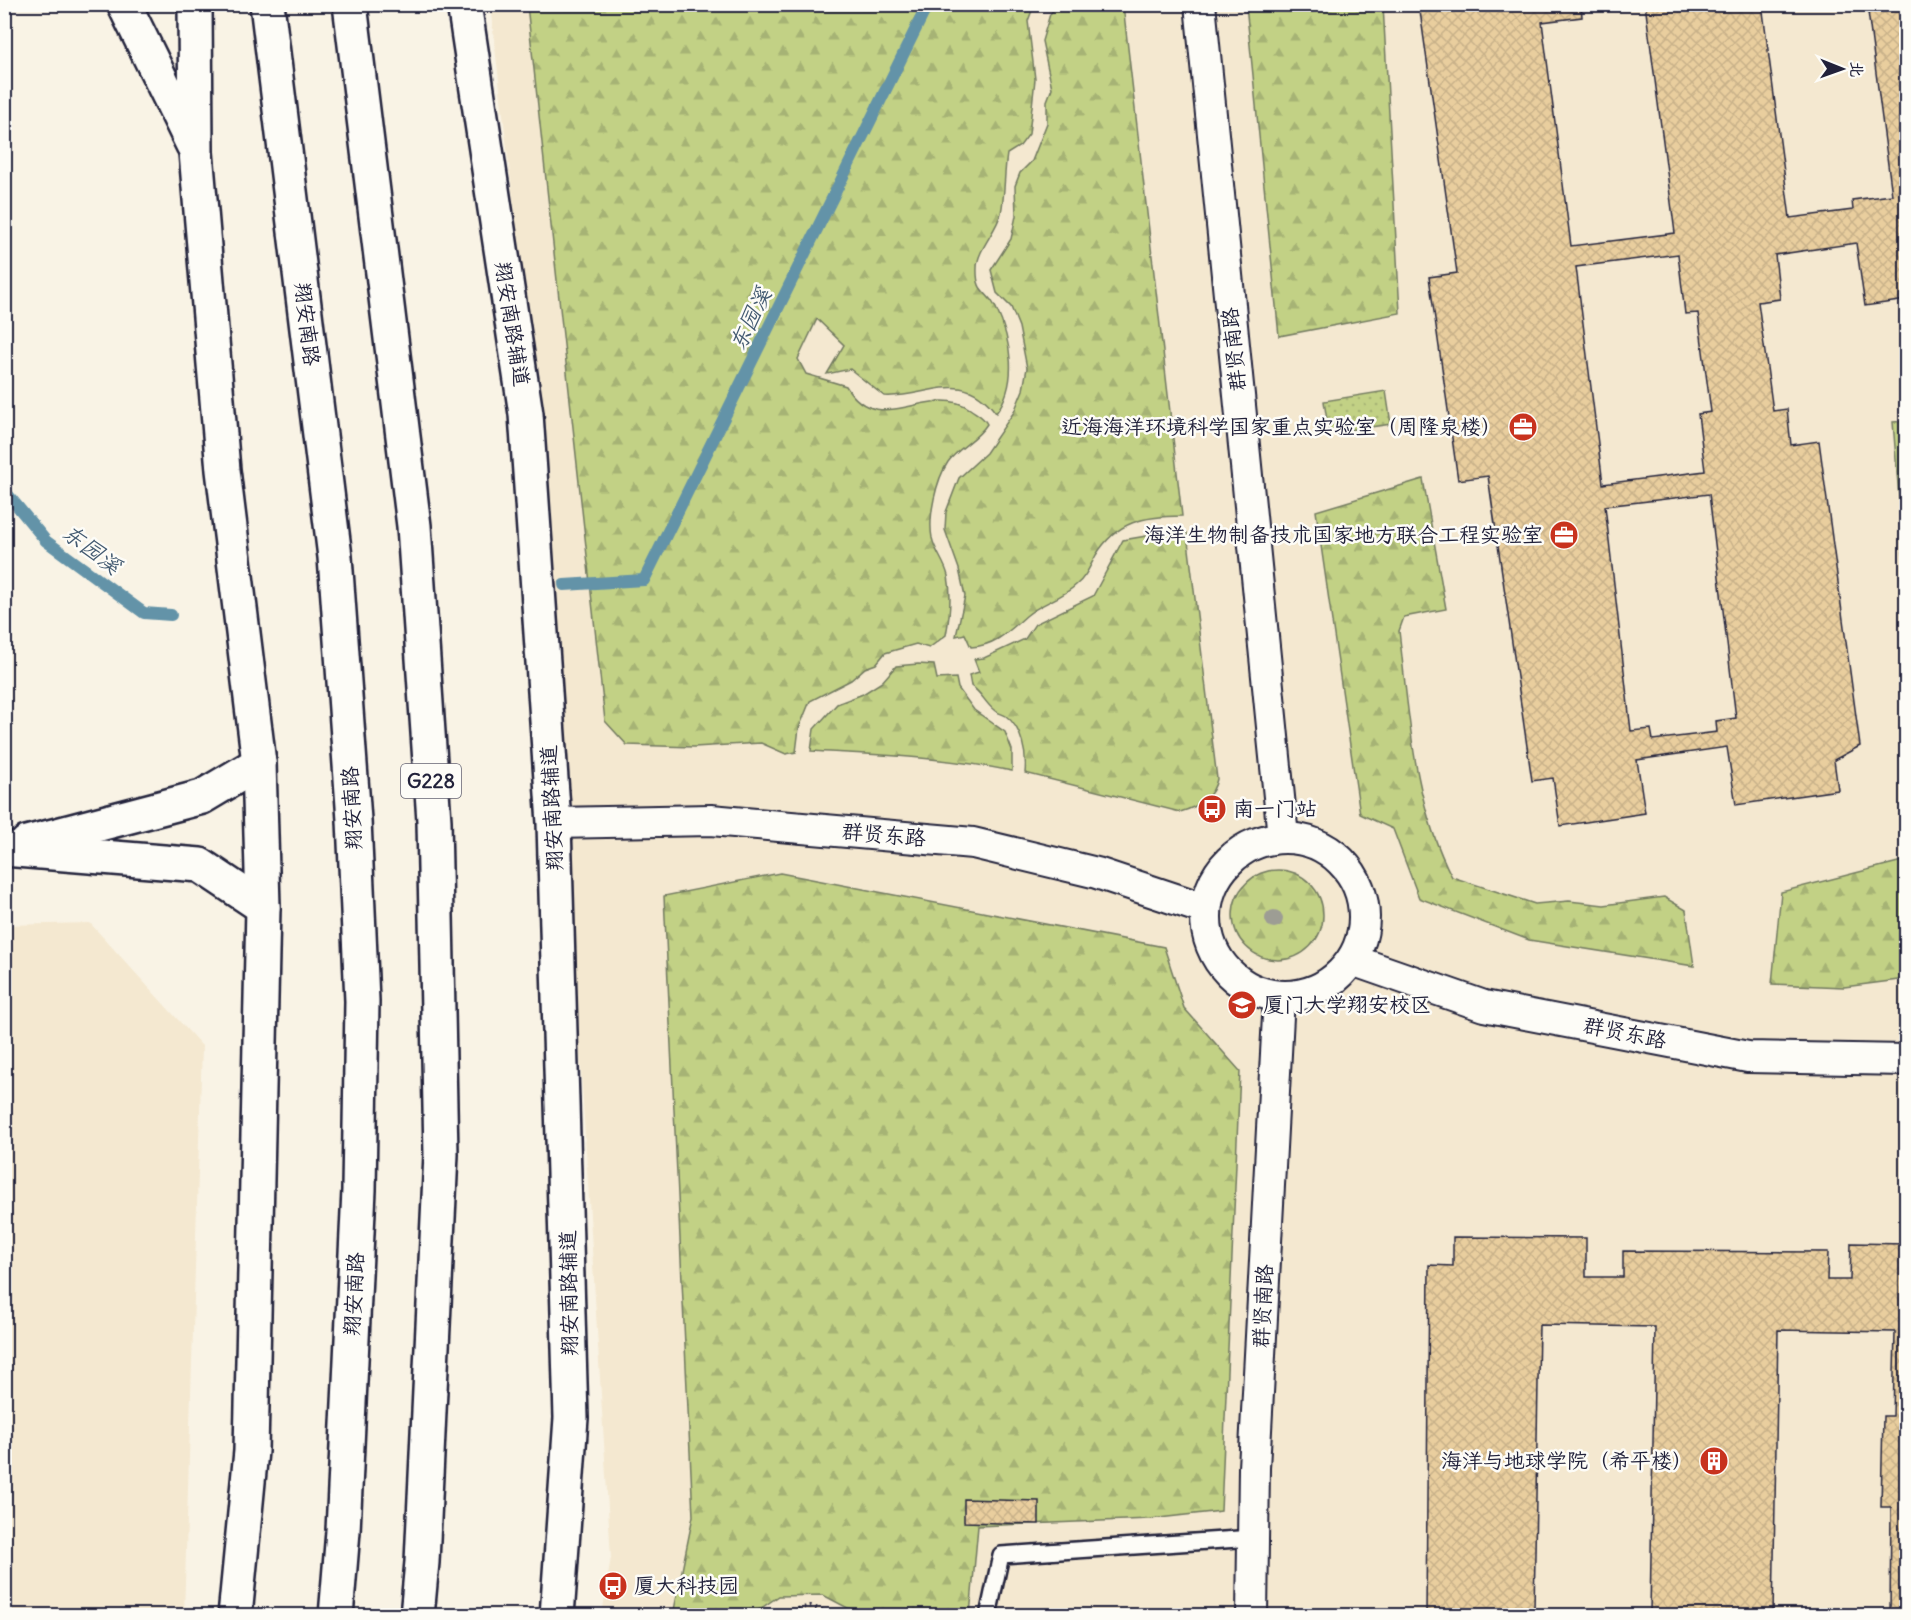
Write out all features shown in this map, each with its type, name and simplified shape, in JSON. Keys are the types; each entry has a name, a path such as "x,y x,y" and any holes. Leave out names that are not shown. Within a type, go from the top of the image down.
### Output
{"main road":[{"path":"124,4 196,152"},
{"path":"173,4 196,152 223,470 259,763 263,906 251,1451 235,1616"},
{"path":"195,4 196,152"},
{"name":"翔安南路","path":"267,4 335,557 354,820 362,1001 359,1190 343,1531 336,1616"},
{"name":"G228","path":"350,4 414,526 434,821 441,1154 422,1562 417,1616"},
{"name":"翔安南路辅道","path":"464,4 526,414 554,823 571,1419 557,1616"},
{"path":"4,849 202,797 259,763"},
{"path":"4,849 200,864 263,906"}],"street":[{"name":"群贤南路","path":"1200,4 1283,837"},
{"name":"群贤东路","path":"554,823 711,820 973,843 1097,873 1205,909"},
{"path":"1283,837 1311,841 1338,858 1355,879 1364,906 1363,934 1352,960 1334,981 1309,994 1279,997 1247,987 1228,974 1212,951 1205,909 1213,882 1229,860 1252,844 1283,837"},
{"name":"群贤东路","path":"1352,960 1484,1006 1748,1057 1906,1060"},
{"name":"群贤南路","path":"1252,1616 1253,1538 1279,997"}],"lane":[{"path":"988,1616 1001,1555 1253,1538"}],"path":[{"path":"769,1616 811,1606 836,1616"}],"shaded area":[{"name":"厦门大学翔安校区","path":"490,5 1906,5 1906,1615 602,1615 611,1557 543,453"},
{"path":"90,923 202,1046 184,1615 5,1615 5,925"}],"green space":[{"path":"1058,4 1123,5 1182,516 1144,519 1122,528 1104,544 1085,575 1070,590 1032,612 994,641 971,647 965,634 956,636 965,596 959,569 945,530 946,512 959,478 986,453 1014,412 1023,390 1027,368 1019,327 1011,307 997,293 991,270 1011,239 1016,216 1015,186 1020,173 1032,161 1047,123 1047,101 1052,88 1042,41 1050,14"},
{"path":"527,5 1034,5 1028,21 1035,79 1029,134 1020,146 1007,154 1001,213 980,254 977,268 980,288 996,308 1009,347 1008,388 996,413 983,399 970,391 957,388 884,396 850,369 827,374 844,345 817,319 798,359 806,374 846,386 859,401 873,408 889,410 938,401 954,402 970,409 987,424 948,462 934,499 931,520 932,538 947,571 950,591 946,635 929,648 916,644 885,653 876,664 865,668 851,680 810,701 799,728 796,752 786,754 761,743 694,747 627,745 605,721"},
{"path":"1246,5 1383,5 1400,313 1279,336"},
{"path":"1386,391 1391,424 1329,433 1324,401"},
{"path":"1906,421 1906,586 1893,422"},
{"path":"1423,479 1446,609 1404,617 1399,631 1410,725 1421,788 1439,849 1452,877 1535,904 1569,901 1604,905 1664,897 1686,910 1694,966 1529,940 1419,898 1393,829 1360,814 1316,511"},
{"path":"1164,533 1187,533 1217,779 1215,786 1204,801 1180,812 1025,773 1024,750 1016,727 1006,716 991,707 971,686 969,675 979,672 974,659 984,658 1025,639 1035,624 1093,596 1123,540"},
{"path":"934,665 937,679 956,678 958,688 974,710 1005,732 1012,750 1012,771 887,755 811,751 814,729 837,704 863,694 882,682 896,666"},
{"path":"1906,860 1906,979 1844,987 1772,984 1781,892"},
{"path":"1278,870 1295,873 1310,883 1320,898 1323,915 1320,932 1310,947 1295,957 1278,960 1261,957 1246,947 1236,932 1233,915 1236,898 1246,883 1261,873"},
{"path":"780,873 1164,947 1184,1008 1240,1071 1221,1511 1150,1519 978,1526 970,1615 861,1615 823,1595 779,1596 751,1615 673,1615 693,1516 664,896"}],"building":[{"name":"近海海洋环境科学国家重点实验室（周隆泉楼）","path":"1419,4 1581,4 1582,17 1542,22 1571,246 1675,233 1645,4 1762,4 1790,218 1853,210 1852,200 1892,195 1867,4 1906,4 1906,300 1865,306 1856,243 1775,255 1780,299 1758,302 1773,411 1787,409 1791,445 1819,441 1860,746 1834,760 1838,790 1736,805 1727,747 1637,760 1645,813 1560,826 1553,778 1532,781 1488,476 1458,480 1429,277 1457,273","holes":["1678,254 1685,314 1698,313 1711,412 1698,414 1705,471 1603,484 1576,267","1709,494 1736,718 1716,721 1717,732 1653,740 1651,729 1631,731 1605,506"]},
{"name":"海洋与地球学院（希平楼）","path":"1453,1237 1586,1238 1586,1277 1623,1277 1623,1251 1828,1252 1827,1280 1850,1280 1851,1243 1906,1244 1906,1616 1890,1616 1891,1507 1881,1507 1883,1416 1893,1416 1895,1332 1778,1330 1773,1616 1426,1616 1429,1265 1453,1266","holes":["1539,1325 1655,1327 1650,1613 1534,1611"]},
{"path":"964,1499 1039,1501 1039,1524 964,1522"}],"waterway":[{"name":"东园溪","path":"564,585 644,580 928,4"},
{"name":"东园溪","path":"4,490 46,541 144,613 171,615"}],"place":[{"name":"近海海洋环境科学国家重点实验室（周隆泉楼）","path":"1523,427"},
{"name":"海洋生物制备技术国家地方联合工程实验室","path":"1564,535"},
{"name":"南一门站","path":"1212,809"},
{"name":"厦门大学翔安校区","path":"1242,1005"},
{"name":"海洋与地球学院（希平楼）","path":"1714,1461"},
{"name":"厦大科技园","path":"613,1586"}]}
